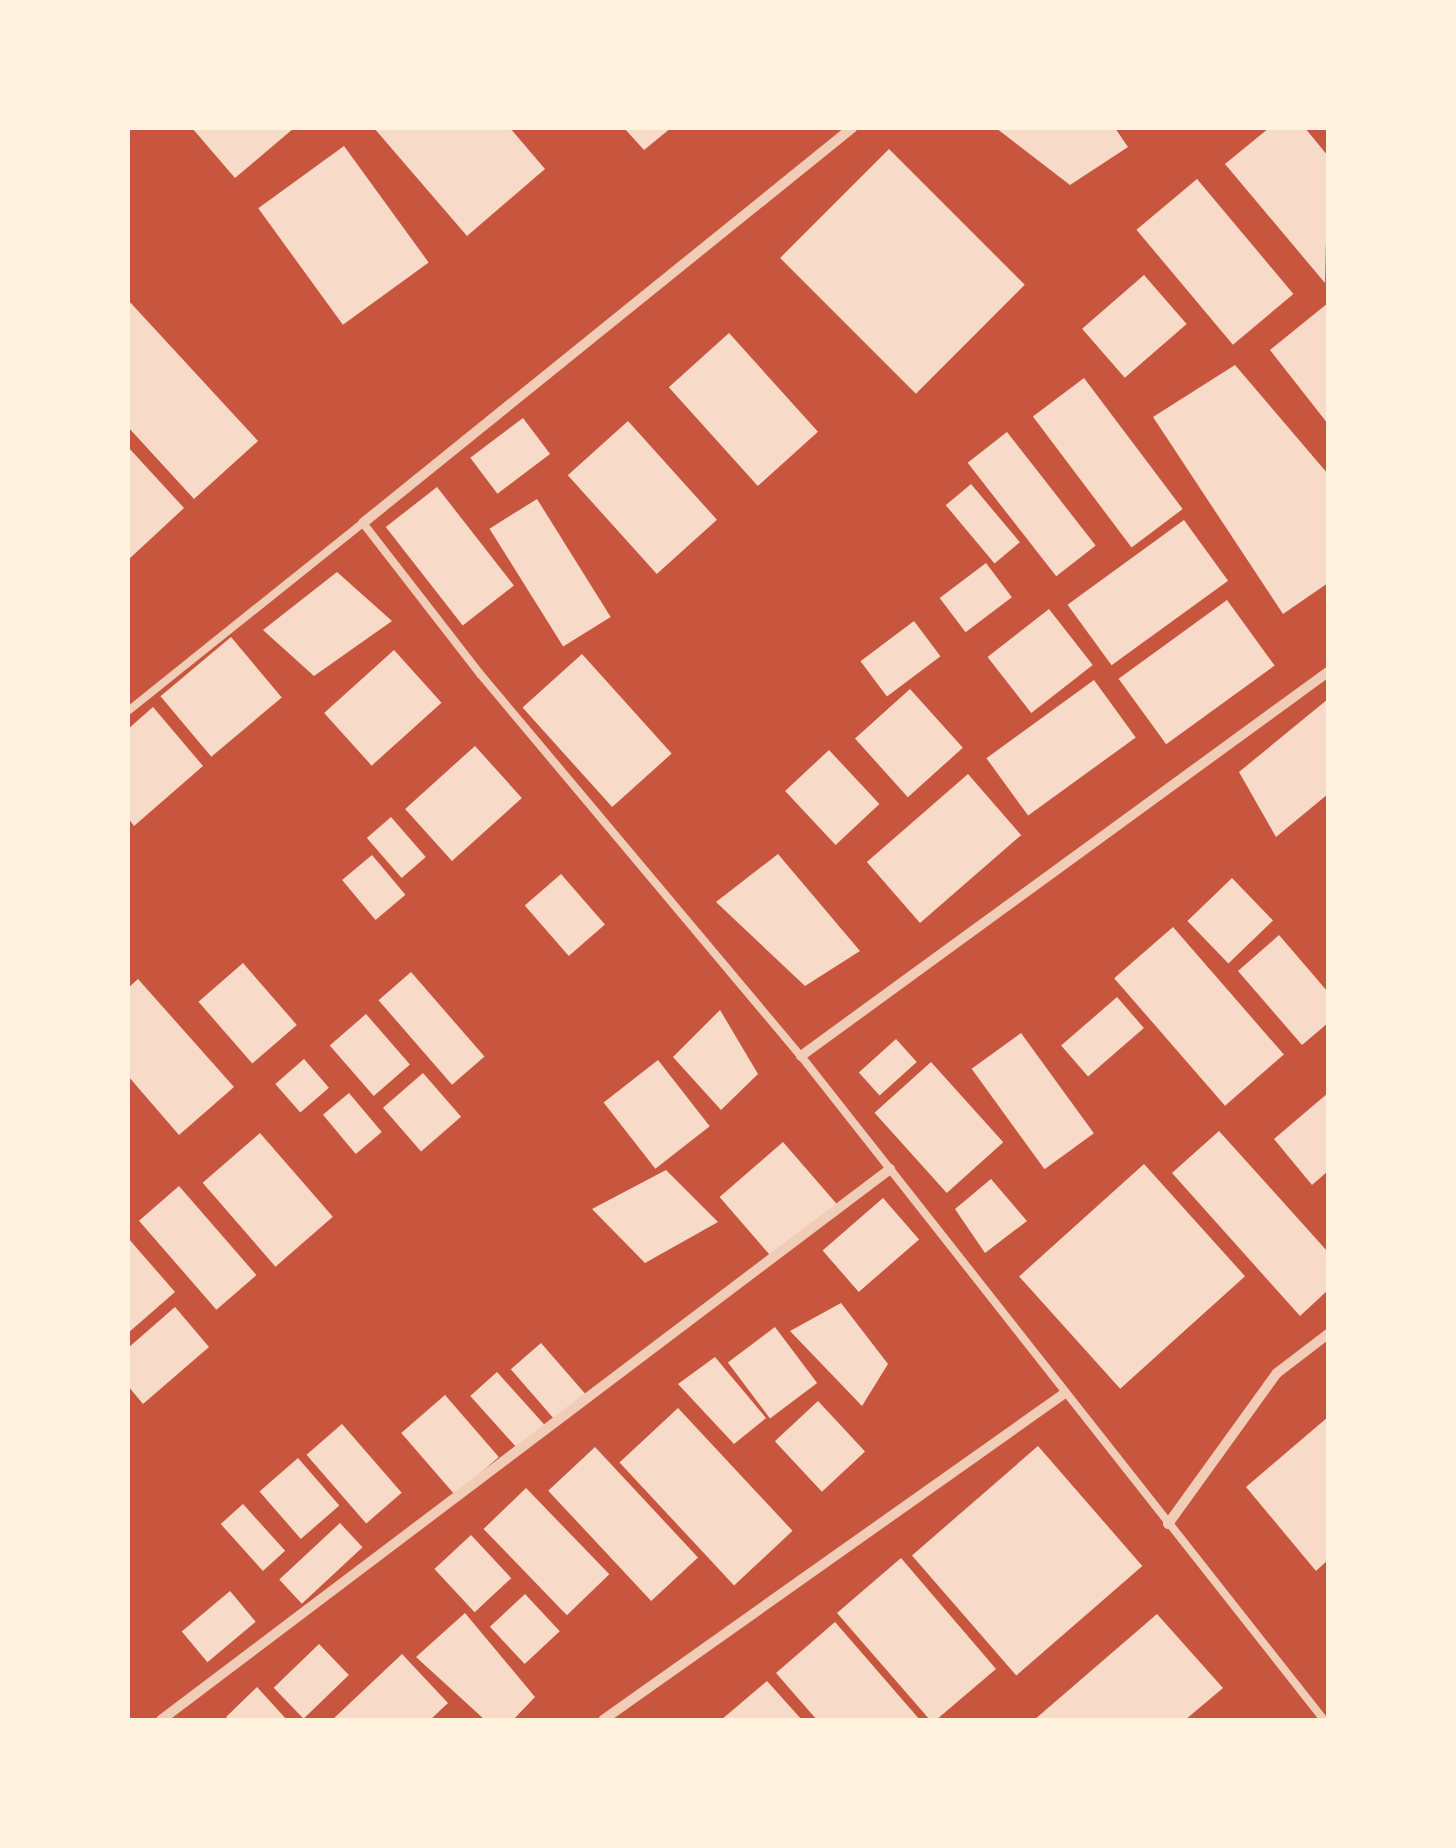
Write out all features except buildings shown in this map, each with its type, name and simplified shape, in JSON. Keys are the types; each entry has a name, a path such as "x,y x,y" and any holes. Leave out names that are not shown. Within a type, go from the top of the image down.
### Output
{"street":[{"path":"364,523 852,128"},
{"path":"801,1056 1328,672"},
{"path":"161,1720 890,1169"},
{"path":"1168,1524 1276,1372 1328,1334"},
{"path":"603,1720 1065,1393"}],"lane":[{"path":"128,711 364,523 480,675 801,1056 1324,1720"}]}
